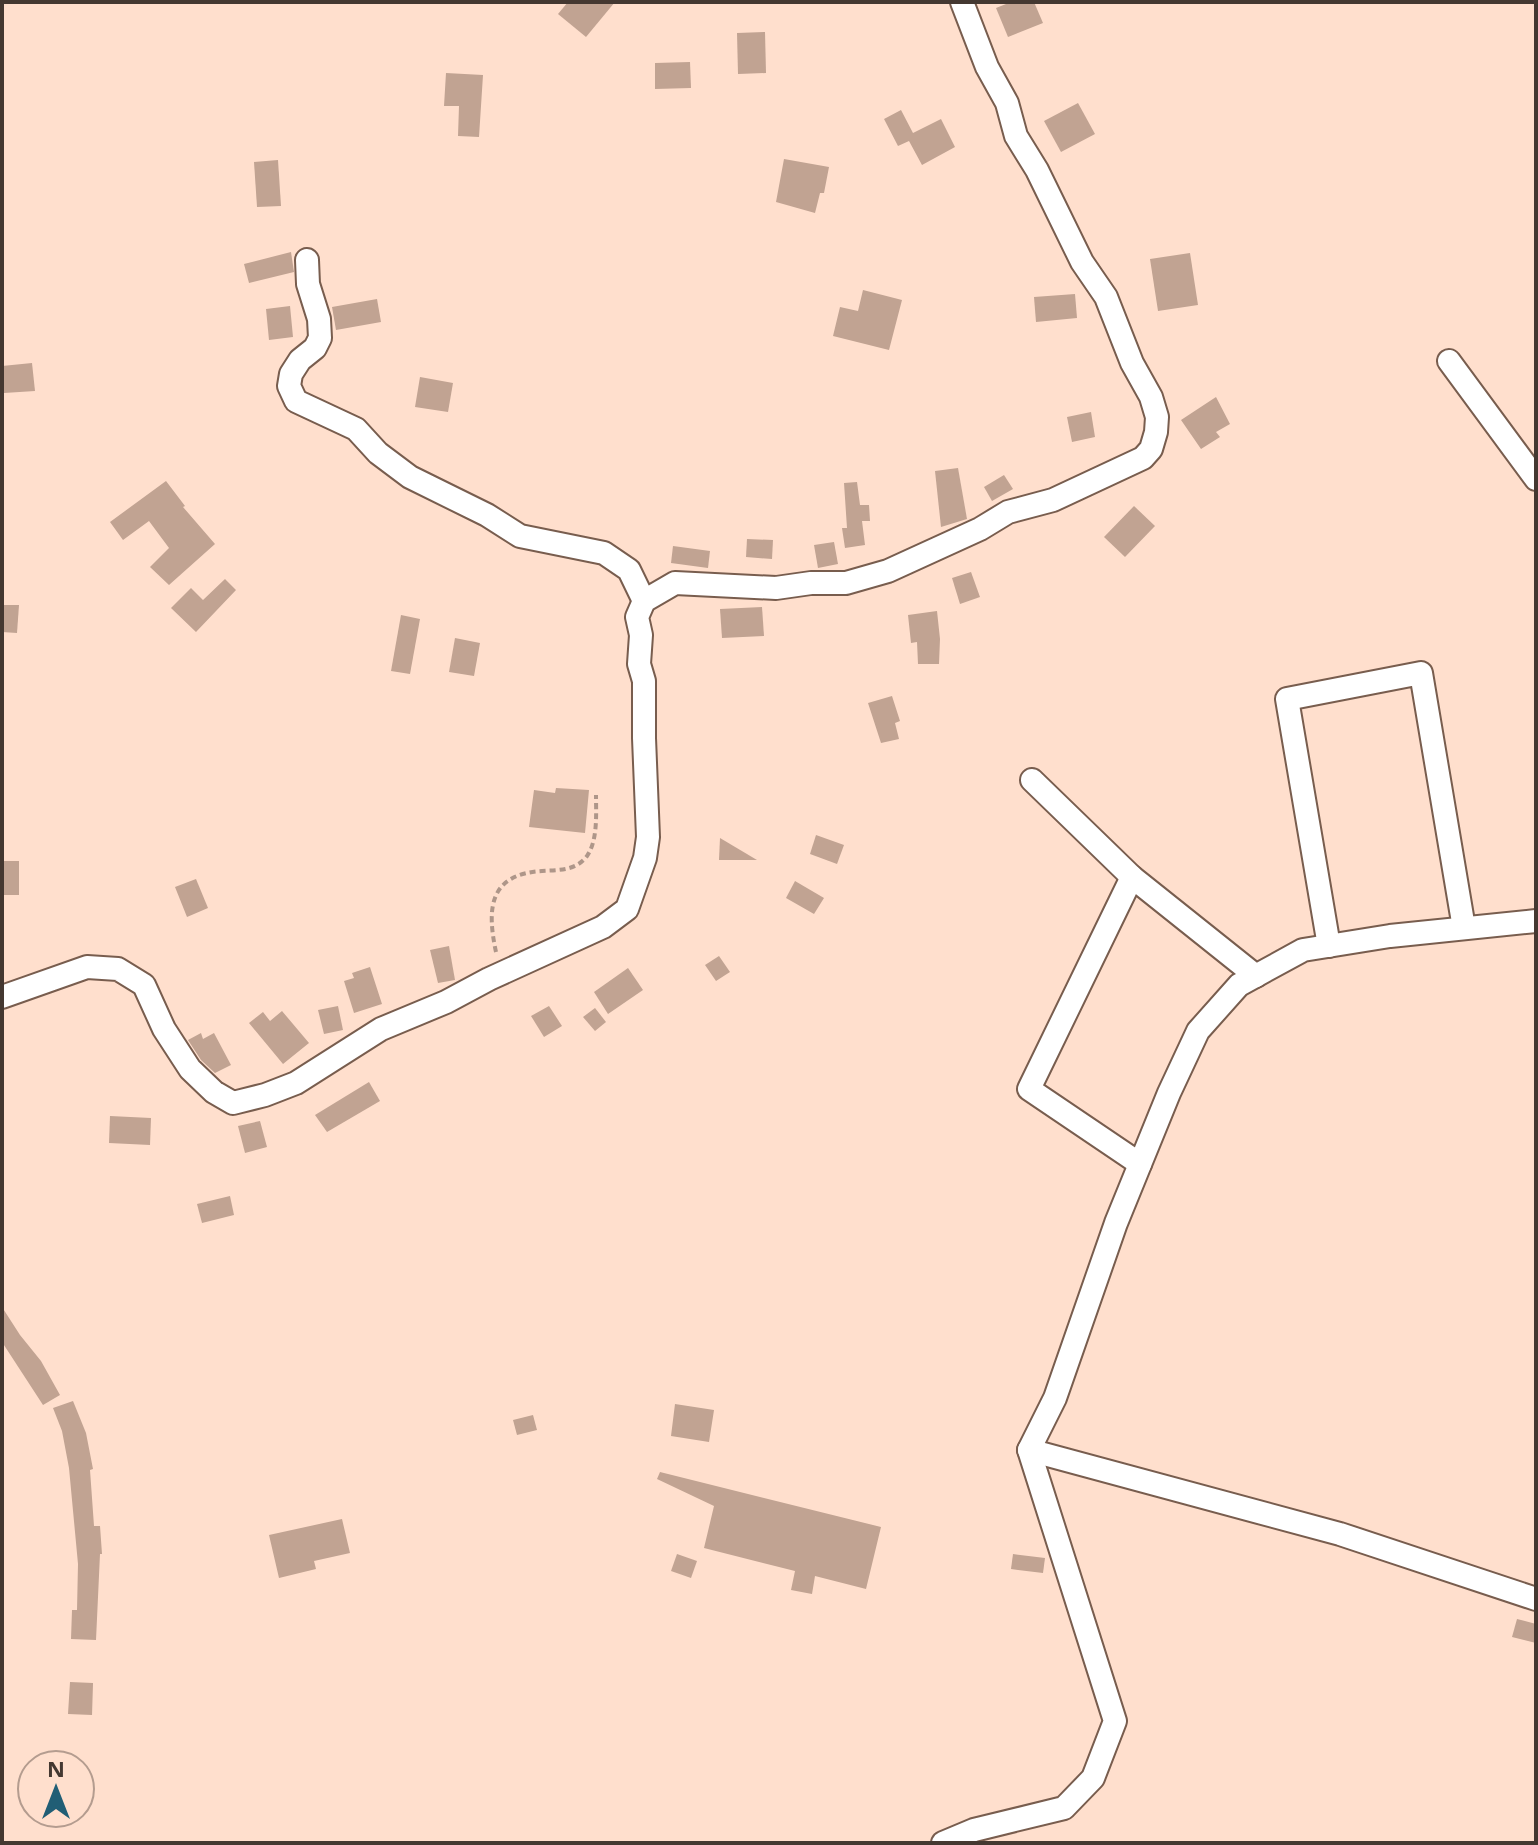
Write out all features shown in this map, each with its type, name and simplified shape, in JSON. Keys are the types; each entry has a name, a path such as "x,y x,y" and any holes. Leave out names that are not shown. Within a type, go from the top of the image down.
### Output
{"street":[{"path":"2,997 87,967 118,969 144,985 164,1029 190,1069 214,1092 233,1103 296,1083 381,1029 455,999 603,927 627,909 645,858 648,837 644,681 639,664 641,635 637,617 644,601 675,583 776,588 811,583 846,583 888,571 980,529 1008,512 1053,500 1143,458 1151,449 1156,432 1157,417 1151,397 1132,363 1106,297 1082,262 1037,170 1016,136 1007,103 987,67 962,2"},
{"path":"307,260 308,284 319,319 320,338 291,374 289,386 296,401 356,429 378,453 410,477 487,515 520,536 604,553 629,570 644,601"},
{"path":"1449,361 1536,479"},
{"path":"1329,946 1287,699 1421,673 1464,928"},
{"path":"1032,780 1132,877 1256,976"},
{"path":"1132,877 1029,1089 1140,1164"},
{"path":"943,1843 974,1830 1064,1808 1093,1778 1115,1721 1029,1450 1055,1398 1140,1164 1198,1031 1239,985 1303,950 1390,936 1536,921"},
{"path":"1029,1450 1340,1534 1536,1599"}],"path":[{"path":"505,973 497,958 491,930 493,901 508,880 537,871 564,871 585,859 595,828 596,795"}],"building":[{"path":"568,2 615,2 586,37 558,14"},
{"path":"1011,2 1034,2 1043,23 1008,37 996,8"},
{"path":"765,32 766,73 738,74 737,33"},
{"path":"690,62 691,88 655,89 655,63"},
{"path":"446,73 483,75 479,137 458,136 459,106 444,106"},
{"path":"1078,103 1095,134 1061,152 1044,121"},
{"path":"901,110 913,133 941,119 955,147 922,165 909,141 898,146 884,119"},
{"path":"784,159 829,167 824,193 820,193 815,213 776,202"},
{"path":"278,160 281,206 257,207 254,162"},
{"path":"291,252 294,272 249,283 244,264"},
{"path":"1190,253 1198,305 1158,311 1150,259"},
{"path":"863,290 902,300 889,350 833,336 840,307 858,311"},
{"path":"1075,294 1077,318 1036,322 1034,297"},
{"path":"377,299 381,322 336,330 332,307"},
{"path":"290,306 293,337 269,340 266,309"},
{"path":"32,363 35,391 4,393 2,366"},
{"path":"420,377 453,383 448,412 415,407"},
{"path":"1216,397 1230,424 1216,432 1220,437 1201,449 1181,420"},
{"path":"1091,412 1095,437 1072,442 1067,417"},
{"path":"958,468 967,519 941,527 935,471"},
{"path":"1004,475 1013,489 992,501 984,487"},
{"path":"166,481 183,507 215,544 169,585 150,567 169,548 149,521 123,540 110,522"},
{"path":"857,482 860,505 869,505 870,521 862,521 865,545 845,548 842,528 847,528 844,483"},
{"path":"1134,506 1155,526 1125,557 1104,537"},
{"path":"747,539 773,540 772,559 746,557"},
{"path":"834,542 838,564 818,568 814,545"},
{"path":"673,546 710,551 708,568 671,563"},
{"path":"971,572 980,597 960,604 952,578"},
{"path":"225,579 236,590 196,632 171,608 191,588 203,600"},
{"path":"2,605 19,605 17,633 2,632"},
{"path":"762,607 764,636 722,638 720,609"},
{"path":"937,611 939,664 918,664 917,642 911,643 908,615"},
{"path":"401,615 420,619 410,674 391,671"},
{"path":"455,638 480,643 474,676 449,672"},
{"path":"892,696 900,721 895,723 899,739 881,743 868,703"},
{"path":"556,788 589,790 585,833 529,827 534,790 555,793"},
{"path":"816,835 844,845 837,864 810,854"},
{"path":"720,838 757,860 719,860"},
{"path":"2,861 19,861 19,895 2,895"},
{"path":"196,879 208,908 187,917 175,887"},
{"path":"795,881 824,898 814,914 786,898"},
{"path":"449,946 455,980 438,983 430,950"},
{"path":"719,956 730,972 716,981 705,965"},
{"path":"370,967 382,1004 354,1013 344,981 354,978 352,973"},
{"path":"628,968 643,990 608,1014 594,992"},
{"path":"338,1006 343,1030 324,1034 318,1010"},
{"path":"549,1006 562,1026 544,1037 531,1016"},
{"path":"595,1008 606,1022 595,1031 583,1017"},
{"path":"282,1011 309,1043 283,1064 249,1023 263,1012 270,1021"},
{"path":"201,1033 203,1039 214,1033 231,1065 215,1073 201,1060 188,1040"},
{"path":"369,1082 380,1101 327,1132 315,1115"},
{"path":"110,1116 151,1118 150,1145 109,1143"},
{"path":"260,1121 267,1147 245,1153 238,1126"},
{"path":"230,1196 234,1215 202,1223 197,1204"},
{"path":"2,1307 41,1361 60,1395 43,1405 2,1342"},
{"path":"73,1401 86,1433 93,1469 90,1470 94,1526 100,1526 102,1554 96,1640 71,1639 72,1610 77,1610 78,1564 69,1468 62,1431 53,1408"},
{"path":"675,1404 714,1410 709,1442 671,1436"},
{"path":"533,1415 537,1430 517,1435 513,1420"},
{"path":"660,1472 881,1527 866,1589 815,1576 812,1594 791,1590 795,1571 704,1548 714,1506 657,1479"},
{"path":"342,1519 350,1553 314,1561 316,1569 279,1578 269,1535"},
{"path":"677,1554 697,1561 691,1578 671,1571"},
{"path":"1013,1554 1045,1558 1043,1573 1011,1569"},
{"path":"1517,1619 1536,1624 1536,1643 1512,1637"},
{"path":"70,1682 93,1683 92,1715 68,1714"}]}
